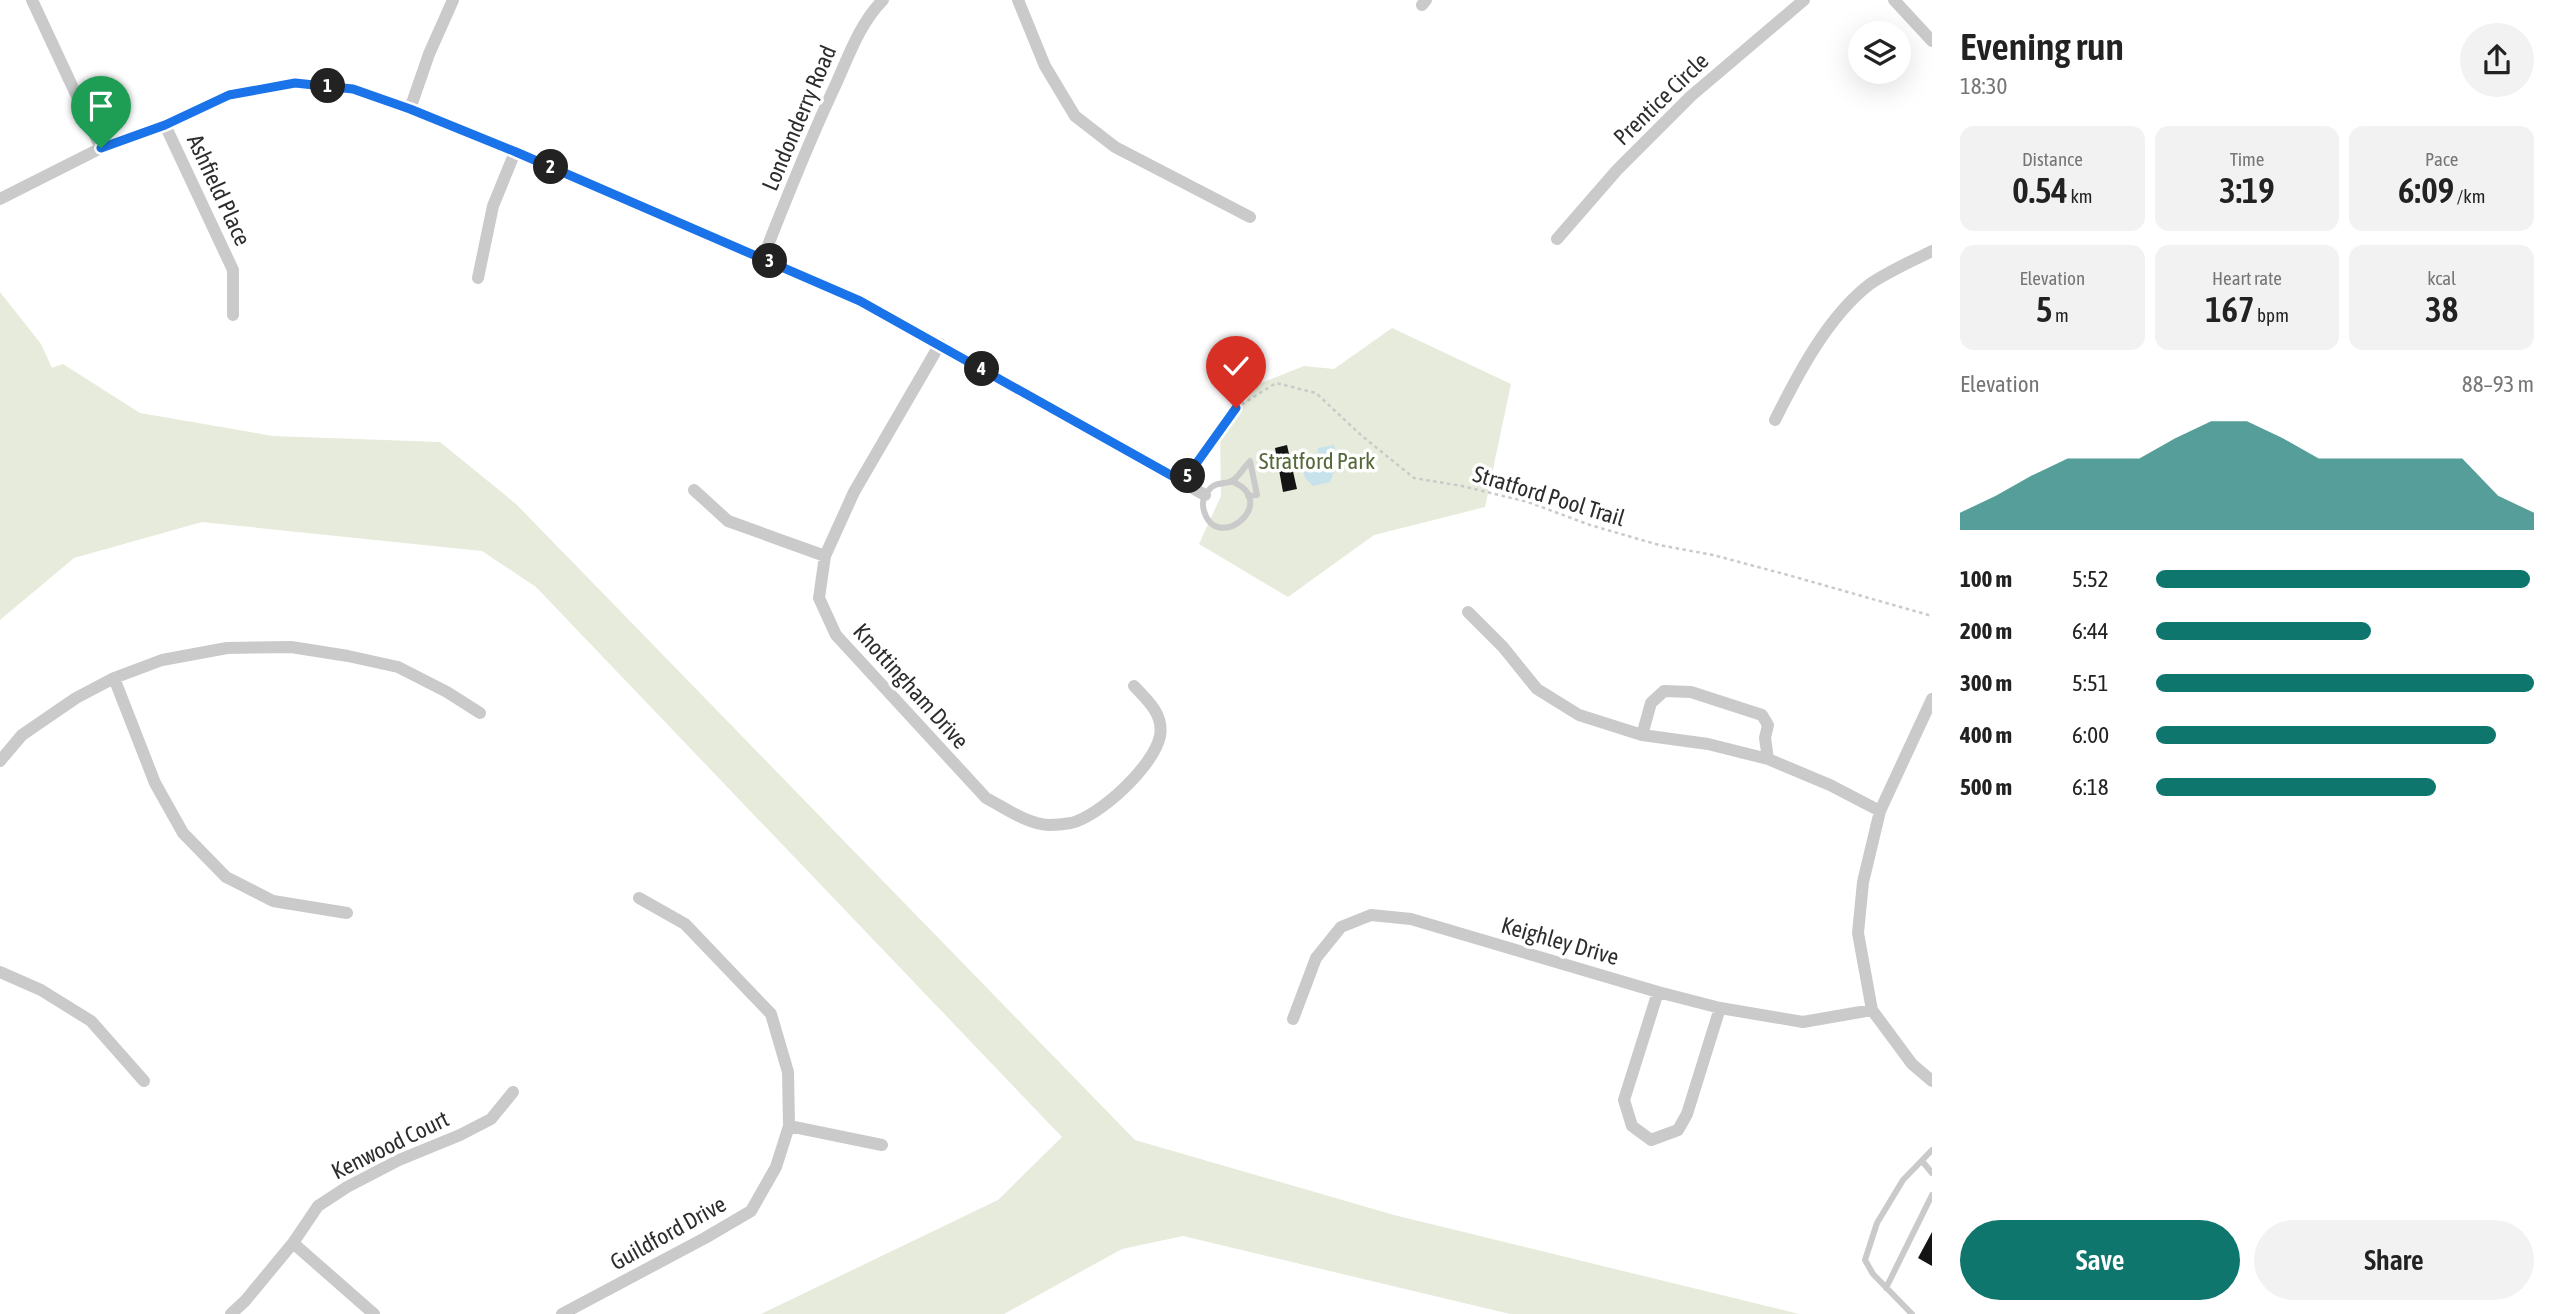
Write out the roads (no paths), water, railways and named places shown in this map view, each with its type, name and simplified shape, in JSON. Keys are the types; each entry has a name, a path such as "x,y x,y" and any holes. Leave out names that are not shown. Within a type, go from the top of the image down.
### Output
{"street":[{"path":"32,0 101,148"},
{"path":"410,109 429,54 453,0"},
{"name":"Londonderry Road","path":"763,258 809,142 840,74 864,23 883,0"},
{"path":"1018,0 1045,66 1075,116 1115,147 1250,217"},
{"name":"Prentice Circle","path":"1557,239 1617,170 1691,96 1804,0"},
{"path":"1894,0 1932,41"},
{"path":"0,199 101,148 165,125 229,95 295,83 353,89 516,152 860,301 1205,495"},
{"name":"Ashfield Place","path":"165,125 233,270 233,315"},
{"path":"478,278 494,206 516,152"},
{"path":"1775,420 1796,378 1831,323 1870,285 1932,251"},
{"name":"Knottingham Drive","path":"940,344 854,492 825,556 819,598 836,635 986,798 1017,816 1047,825 1071,823 1094,812 1150,760 1160,734 1157,711 1134,686"},
{"path":"694,490 727,521 825,556"},
{"path":"1468,612 1503,647 1537,689 1580,715 1642,735 1708,744 1768,759 1830,785 1880,811"},
{"path":"0,761 22,735 76,698 114,678 162,660 227,648 290,647 398,667 447,692 480,713"},
{"path":"114,678 155,783 183,833 226,877 273,901 346,914"},
{"path":"1642,735 1651,703 1664,691 1691,692 1762,715 1768,725 1765,738 1768,759"},
{"path":"1932,699 1880,811 1863,882 1858,933 1872,1010 1912,1064 1932,1082"},
{"name":"Guildford Drive","path":"562,1314 705,1238 751,1210 776,1167 789,1126 788,1072 771,1014 685,924 639,898"},
{"name":"Keighley Drive","path":"1293,1019 1317,958 1340,928 1370,915 1411,919 1720,1008 1803,1022 1872,1010"},
{"path":"0,972 40,990 91,1021 144,1081"},
{"path":"1658,992 1624,1100 1632,1126 1651,1140 1678,1130 1686,1114 1720,1008"},
{"name":"Kenwood Court","path":"231,1314 293,1243 318,1206 347,1187 399,1160 491,1119 513,1092"},
{"path":"789,1126 882,1145"},
{"path":"293,1243 374,1314"}],"lane":[{"path":"1231,481 1250,461 1256,495 1248,496"},
{"path":"1231,481 1238,484 1248,496 1250,504 1240,524 1225,527 1212,522 1207,516 1204,509 1205,495 1216,484 1231,481"},
{"path":"1912,1314 1868,1269 1865,1260 1877,1223 1903,1180 1932,1150"},
{"path":"1922,1161 1932,1173"},
{"path":"1886,1288 1932,1195"}],"water":[{"path":"1334,445 1338,461 1330,482 1313,486 1302,470 1316,467 1318,448"}],"park label":[{"name":"Stratford Park","path":"1317,461"}]}
